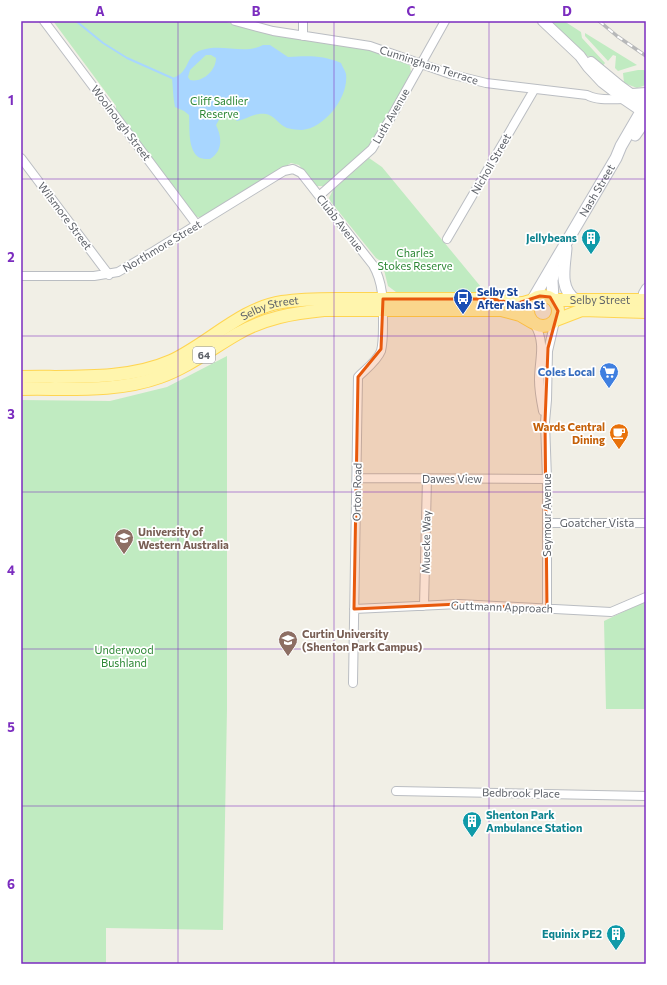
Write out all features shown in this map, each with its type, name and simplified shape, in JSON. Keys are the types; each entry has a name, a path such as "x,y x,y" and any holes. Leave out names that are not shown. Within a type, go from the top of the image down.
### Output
{"main road":[{"name":"Nash Street","path":"533,299 616,158 620,146 645,109"},
{"name":"Nash Street","path":"553,300 552,277 566,243"},
{"path":"566,243 564,277 569,294 576,300"},
{"name":"64","path":"533,299 544,296 553,300"},
{"name":"Selby Street","path":"553,300 645,296"},
{"name":"Selby Street","path":"21,377 95,376 149,369 191,351 252,312 268,305 281,302 322,298 383,304 501,310 520,316 533,323"},
{"path":"533,299 528,310 529,318 533,323 546,327 555,321 558,314 558,308 553,300"},
{"name":"Selby Street","path":"21,388 114,388 144,382 175,371 255,325 285,315 383,304 492,300 515,304 524,303 533,299"},
{"path":"281,302 285,315"},
{"name":"Selby Street","path":"555,321 582,310 646,312"}],"street":[{"name":"Woolnough Street","path":"44,21 197,225"},
{"name":"Cunningham Terrace","path":"236,21 303,36 370,46 468,79 486,83 534,90 587,95 591,97 628,97"},
{"path":"303,21 303,36"},
{"name":"Luth Avenue","path":"319,196 372,149 445,21"},
{"path":"543,21 580,56 602,82 645,109"},
{"name":"Nicholl Street","path":"447,238 534,90"},
{"path":"628,97 646,92"},
{"name":"Wilsmore Street","path":"21,158 109,275"},
{"name":"Northmore Street","path":"21,276 94,276 109,275 118,272 136,263 289,169"},
{"name":"Clubb Avenue","path":"289,169 297,170 301,173 373,265 380,281 383,304"},
{"name":"Orton Road","path":"353,683 358,377 377,357 381,349 383,335 383,304"},
{"name":"Seymour Avenue","path":"545,422 548,351 555,321"},
{"name":"Seymour Avenue","path":"533,323 539,332 541,342 539,385 545,422 547,479 547,608"},
{"name":"Dawes View","path":"357,478 547,479"},
{"name":"Muecke Way","path":"424,606 427,478"},
{"name":"Goatcher Vista","path":"547,523 646,523"},
{"name":"Guttmann Approach","path":"354,609 459,604 613,612 646,597"},
{"name":"Bedbrook Place","path":"396,791 646,796"}],"highlighted area":[{"path":"540,296 550,297 558,311 548,348 545,422 547,609 459,604 354,609 358,377 381,349 383,299 493,299 515,304"}],"green space":[{"name":"Cliff Sadlier Reserve","path":"53,21 223,21 273,35 369,50 406,61 410,66 411,72 383,128 370,146 325,186 316,186 299,165 291,163 201,218 195,216 116,112 116,106"},
{"path":"550,21 564,21 581,32 582,38 605,63 602,67 580,50"},
{"path":"585,33 637,65 618,71 615,68 616,56 613,55 608,61 585,36"},
{"path":"644,70 646,72 646,85 637,88 624,83 623,73"},
{"name":"Charles Stokes Reserve","path":"369,158 382,167 481,287 478,292 396,292 388,286 382,262 376,258 329,198 333,190"},
{"name":"Underwood Bushland","path":"227,356 227,709 223,930 106,928 106,964 21,964 21,400 110,401 167,387"},
{"path":"646,601 646,709 606,709 604,621"}],"water":[{"path":"263,45 270,45 288,57 321,57 341,63 346,74 344,92 334,110 327,117 319,124 302,130 287,128 281,125 272,116 266,114 255,115 237,121 232,116 224,114 216,125 220,139 217,152 210,159 200,158 196,155 191,144 189,115 175,107 172,78 178,76 182,72 196,52 210,48 256,48","holes":["206,55 211,55 216,58 214,67 208,75 199,80 190,80 188,77 190,70"]}],"waterway":[{"path":"76,21 103,43 127,58 172,78"}],"railway":[{"path":"599,21 617,36 646,56"}],"place":[{"name":"Jellybeans","path":"591,255"},
{"name":"Selby St After Nash St","path":"463,315"},
{"name":"Coles Local","path":"609,389"},
{"name":"Wards Central Dining","path":"619,450"},
{"name":"University of Western Australia","path":"124,555"},
{"name":"Curtin University (Shenton Park Campus)","path":"288,657"},
{"name":"Shenton Park Ambulance Station","path":"472,838"},
{"name":"Equinix PE2","path":"616,951"}]}
